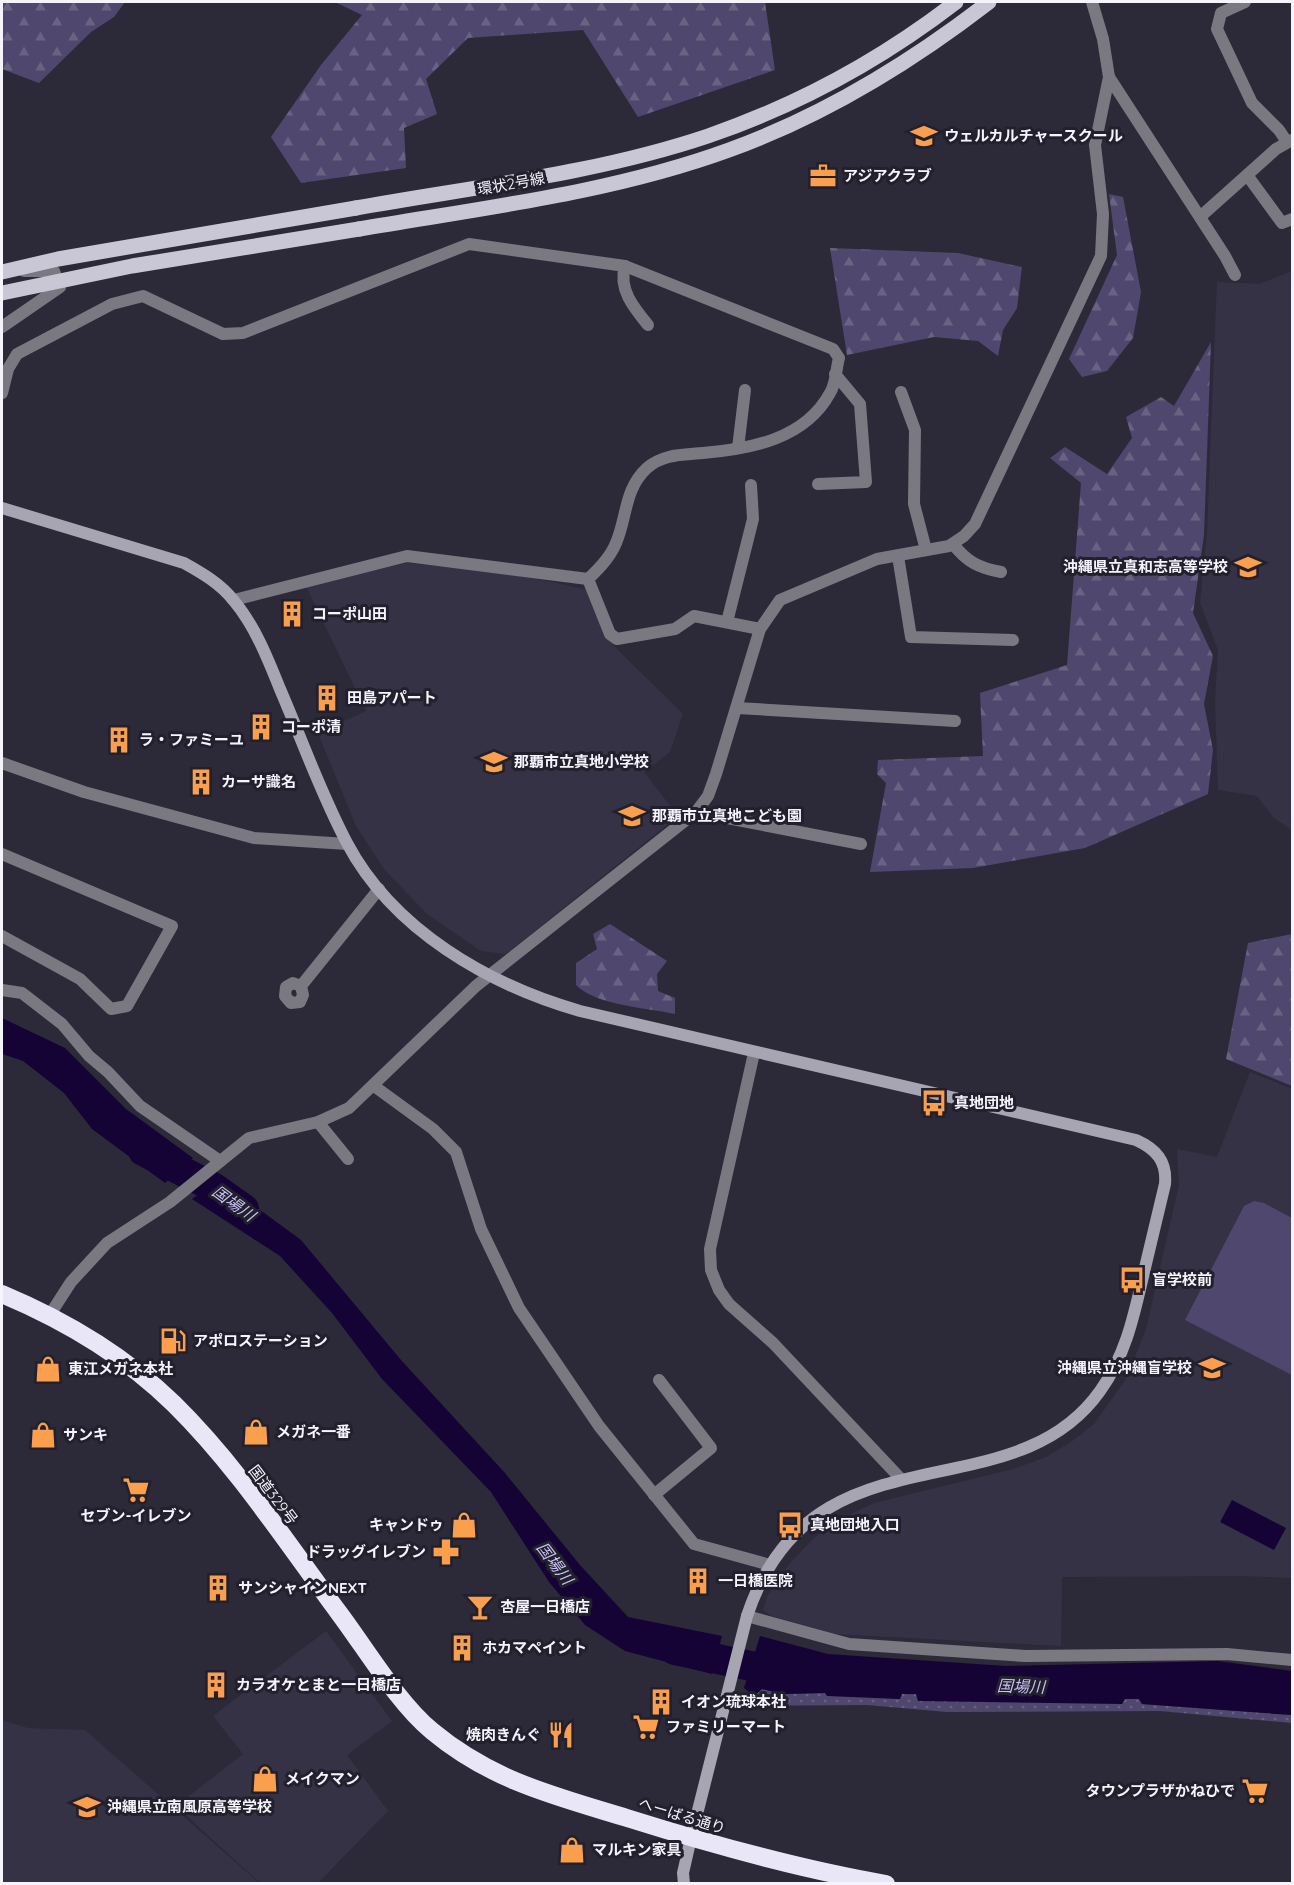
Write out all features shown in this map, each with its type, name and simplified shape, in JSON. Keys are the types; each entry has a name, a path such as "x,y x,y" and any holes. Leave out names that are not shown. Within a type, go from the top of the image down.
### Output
{"highway":[{"name":"国道329号","path":"2,1294 49,1316 121,1359 173,1404 229,1465 403,1698 429,1729 475,1762"},
{"name":"へーばる通り","path":"475,1762 500,1776 537,1790 691,1838 780,1863 886,1884"}],"main road":[{"name":"環状2号線","path":"2,271 58,259 599,164 708,136 808,94 866,63 921,29 956,2"},
{"name":"環状2号線","path":"2,293 121,268 359,229 620,182 729,150 780,129 878,79 929,47 989,2"}],"street":[{"path":"49,1316 71,1282 107,1243 170,1202 249,1138 318,1122 349,1108 488,976 696,812 708,796 760,629 780,600 877,559 953,544 975,524 1101,256 1103,214 1095,145 1109,77 1103,39 1092,2"},
{"path":"1200,217 1290,141 1252,103 1217,29 1221,13 1245,2"},
{"path":"1109,77 1235,275"},
{"path":"1247,175 1282,223 1293,219"},
{"path":"2,393 8,369 18,354 112,304 143,296 223,334 243,333 469,244 625,266 833,350 839,358 831,392 815,414 795,430 761,445 662,457 645,469 627,497 616,543 601,567 588,579 408,556 234,600"},
{"path":"625,266 622,277 631,305 648,325"},
{"path":"2,271 54,271 60,287 2,327"},
{"path":"818,484 866,482 860,404 835,374"},
{"path":"738,448 744,390"},
{"path":"901,392 915,430 914,504 926,550"},
{"path":"726,622 753,519 751,485"},
{"path":"2,508 184,562 208,576 234,600 271,665 347,844 379,889 411,922 453,954 488,976 539,999 580,1011 1136,1140 1156,1151 1165,1166 1161,1202 1128,1338 1121,1356 1099,1393 1080,1413 1056,1431 1018,1451 901,1479 858,1492 824,1510 789,1541 770,1565 755,1590 743,1629 691,1838 683,1873 684,1884"},
{"path":"953,544 964,558 979,568 1001,572"},
{"path":"898,556 911,637 1013,640"},
{"path":"588,579 610,634 617,639 675,629 693,616 760,629"},
{"path":"737,708 955,721"},
{"path":"2,764 84,792 254,838 347,844"},
{"path":"696,812 861,844"},
{"path":"2,854 172,926 127,1006 111,1009 80,979 2,936"},
{"path":"301,986 379,889"},
{"path":"2,990 22,993 62,1024 89,1056 108,1072 140,1106 220,1161"},
{"path":"754,1053 710,1249 711,1270 719,1290 729,1304 773,1343 901,1479"},
{"path":"374,1086 433,1129 456,1152 481,1229 519,1308 599,1426 694,1544 770,1565"},
{"path":"318,1122 348,1159"},
{"path":"654,1495 711,1448 659,1380"},
{"path":"747,1616 849,1644 1025,1656 1227,1654 1293,1660"}],"shaded area":[{"name":"沖縄県立真和志高等学校","path":"1292,271 1292,830 1274,818 1257,796 1218,790 1215,701 1218,650 1200,603 1207,532 1217,282 1259,284"},
{"name":"那覇市立真地小学校","path":"407,563 515,574 588,590 609,641 683,714 670,752 644,772 678,816 506,954 481,951 427,914 384,869 356,826 318,733 366,711 306,586"},
{"name":"沖縄県立沖縄盲学校","path":"1250,1072 1292,1089 1292,1578 1062,1577 1061,1646 836,1634 772,1616 763,1610 768,1595 789,1564 813,1539 838,1520 874,1503 1013,1469 1046,1457 1071,1442 1094,1424 1126,1379 1146,1329 1179,1185 1177,1149 1217,1157"},
{"path":"326,1631 392,1721 347,1755 388,1811 318,1883 260,1883 176,1806 243,1754 213,1716"},
{"name":"沖縄県立南風原高等学校","path":"2,1720 28,1728 85,1730 259,1883 2,1883"}],"green space":[{"path":"2,2 125,2 114,17 91,32 39,83 2,69"},
{"path":"335,2 765,2 775,70 638,117 583,30 468,38 426,79 437,114 404,128 406,168 301,183 271,137 321,65 362,15"},
{"path":"1109,194 1123,197 1141,292 1133,338 1107,371 1082,377 1069,359 1117,255"},
{"path":"830,248 958,253 1022,267 1017,308 1003,330 998,356 978,341 934,337 847,355"},
{"path":"1211,342 1204,535 1193,613 1213,656 1204,704 1213,750 1208,794 1085,848 973,868 870,872 886,783 877,774 878,760 983,756 980,693 1067,665 1081,483 1050,458 1065,447 1107,474 1132,438 1126,417 1161,397 1174,406"},
{"path":"610,924 667,961 657,974 658,991 675,998 675,1014 622,1005 596,997 576,985 576,963 597,949 593,934"},
{"path":"1292,934 1292,1086 1226,1059 1248,943"},
{"path":"1254,1201 1264,1203 1292,1218 1292,1375 1185,1320 1244,1206"},
{"path":"762,1689 783,1694 825,1693 899,1699 901,1694 1139,1699 1142,1704 1292,1715 1292,1723 1160,1711 947,1712 867,1705 739,1706 743,1694 754,1696"}],"water":[{"path":"2,1018 65,1048 126,1109 193,1158 165,1183 92,1129 64,1093 23,1061 2,1054"},
{"path":"219,1180 301,1240 401,1360 505,1473 580,1565 628,1617 722,1636 712,1674 625,1651 585,1625 549,1582 491,1492 382,1379 332,1313 280,1256 192,1199"},
{"path":"1232,1500 1286,1528 1274,1550 1220,1522"},
{"path":"760,1636 828,1654 1006,1666 1218,1661 1292,1671 1292,1715 1142,1704 1139,1699 1125,1699 1122,1704 918,1701 916,1694 902,1694 900,1699 827,1696 825,1693 783,1694 762,1689 754,1696 744,1688"}],"waterway":[{"name":"国場川","path":"143,1151 213,1187 244,1209"},
{"name":"国場川","path":"675,1650 789,1674"}],"place":[{"name":"ウェルカルチャースクール","path":"924,136"},
{"name":"アジアクラブ","path":"823,176"},
{"name":"沖縄県立真和志高等学校","path":"1248,567"},
{"name":"コーポ山田","path":"292,614"},
{"name":"田島アパート","path":"327,698"},
{"name":"コーポ清","path":"261,727"},
{"name":"ラ・ファミーユ","path":"119,740"},
{"name":"那覇市立真地小学校","path":"494,762"},
{"name":"カーサ識名","path":"201,782"},
{"name":"那覇市立真地こども園","path":"632,816"},
{"name":"真地団地","path":"934,1103"},
{"name":"盲学校前","path":"1132,1280"},
{"name":"アポロステーション","path":"173,1341"},
{"name":"沖縄県立沖縄盲学校","path":"1212,1368"},
{"name":"東江メガネ本社","path":"48,1369"},
{"name":"メガネ一番","path":"256,1432"},
{"name":"サンキ","path":"43,1435"},
{"name":"セブン-イレブン","path":"136,1490"},
{"name":"キャンドゥ","path":"464,1525"},
{"name":"真地団地入口","path":"790,1525"},
{"name":"ドラッグイレブン","path":"446,1552"},
{"name":"一日橋医院","path":"698,1581"},
{"name":"サンシャインNEXT","path":"218,1588"},
{"name":"杏屋一日橋店","path":"480,1607"},
{"name":"ホカマペイント","path":"462,1648"},
{"name":"カラオケとまと一日橋店","path":"216,1685"},
{"name":"イオン琉球本社","path":"661,1702"},
{"name":"ファミリーマート","path":"646,1727"},
{"name":"焼肉きんぐ","path":"561,1735"},
{"name":"メイクマン","path":"265,1779"},
{"name":"タウンプラザかねひで","path":"1255,1791"},
{"name":"沖縄県立南風原高等学校","path":"87,1807"},
{"name":"マルキン家具","path":"572,1850"}]}
